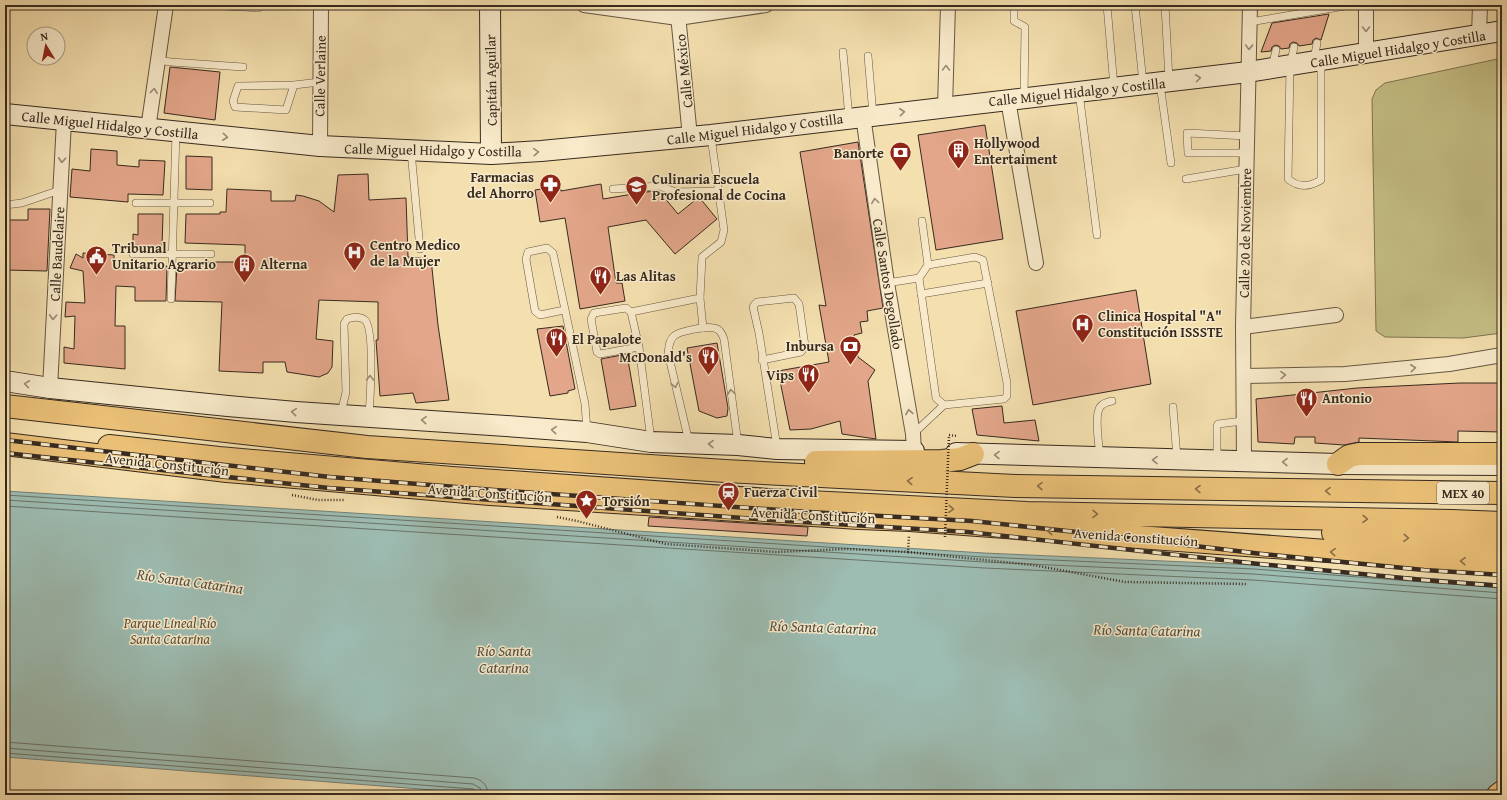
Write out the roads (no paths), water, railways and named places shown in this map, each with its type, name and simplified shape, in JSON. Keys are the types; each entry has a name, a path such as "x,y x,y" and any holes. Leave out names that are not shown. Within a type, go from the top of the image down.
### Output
{"main road":[{"name":"MEX 40","path":"5,406 367,447 725,471 1015,486 1502,493"},
{"name":"Avenida Constitución","path":"5,433 218,458 460,479 769,500 1027,513 1502,523"},
{"name":"Avenida Constitución","path":"5,444 227,471 490,494 858,518 910,520 1502,564"},
{"path":"725,471 739,464 757,462 936,461 960,459 973,454"},
{"path":"1338,464 1349,456 1360,454 1502,454"},
{"path":"1172,516 1321,532 1502,544"},
{"path":"1498,795 1502,792"}],"street":[{"path":"148,129 166,5"},
{"name":"Calle Verlaine","path":"320,146 321,5"},
{"name":"Capitán Aguilar","path":"490,5 491,154"},
{"path":"584,5 678,11 766,5"},
{"path":"945,107 948,5"},
{"name":"Calle 20 de Noviembre","path":"1244,462 1243,327 1250,5"},
{"path":"1366,5 1366,54"},
{"path":"1479,35 1480,5"},
{"name":"Calle México","path":"678,11 690,137"},
{"name":"Calle Miguel Hidalgo y Costilla","path":"5,114 320,146 491,154 541,152 711,135 1281,68 1317,56 1366,54 1502,31"},
{"path":"1016,99 1036,263"},
{"name":"Calle Santos Degollado","path":"862,117 913,443"},
{"name":"Calle Baudelaire","path":"50,388 64,121"},
{"path":"1243,327 1336,315"},
{"path":"1244,376 1345,374 1449,364 1502,355"},
{"path":"5,381 50,388 228,406 587,432 651,442 738,445 777,449 913,443 973,454 1338,464 1502,465"}],"lane":[{"path":"205,5 259,8 260,5"},
{"path":"1014,5 1014,21 1025,27 1016,99"},
{"path":"1108,5 1114,88"},
{"path":"1135,5 1158,83 1171,163"},
{"path":"1158,83 1165,5"},
{"path":"1250,22 1324,11 1351,5"},
{"path":"1281,68 1294,47"},
{"path":"1276,50 1281,68 1288,178 1300,186 1311,186 1321,180 1317,56"},
{"path":"843,52 862,117"},
{"path":"862,117 868,56"},
{"path":"158,60 242,67"},
{"path":"294,86 286,110 235,107 232,101 238,86 294,86 320,82"},
{"path":"1078,92 1097,235"},
{"path":"171,299 176,132"},
{"path":"1246,154 1188,153 1187,133 1247,136"},
{"path":"703,328 700,298 702,257 720,242 724,236 720,191 711,135"},
{"path":"411,151 420,249"},
{"path":"1186,179 1246,169"},
{"path":"613,189 658,186 676,192 720,191"},
{"path":"5,205 22,203 60,190"},
{"path":"136,202 210,204"},
{"path":"922,221 928,265 920,278 921,294 936,398 944,405"},
{"path":"564,310 540,315 535,311 526,259 528,252 547,248 552,251 585,404 587,432"},
{"path":"133,254 210,254"},
{"path":"913,443 944,405 1000,400 1007,396 1007,383 984,263 980,258 975,257 928,265"},
{"path":"887,283 920,278"},
{"path":"921,294 988,283"},
{"path":"638,347 600,354 596,351 591,319 594,314 626,308 632,312 700,298"},
{"path":"762,360 801,352 804,349 805,346 799,304 794,298 754,304 753,311 759,333 762,360 777,449"},
{"path":"632,312 651,442"},
{"path":"341,415 346,392 344,324 347,319 358,317 365,319 368,324 370,334 369,417"},
{"path":"690,444 668,353 670,342 675,335 703,328 714,328 720,331 724,339 738,445"},
{"path":"1100,458 1097,416 1100,407 1106,402 1112,401"},
{"path":"1173,407 1177,460"},
{"path":"1218,461 1218,424 1243,421"}],"water":[{"name":"Río Santa Catarina","path":"5,491 984,553 1254,565 1502,584 1502,795 498,795 5,757"}],"railway":[{"path":"5,440 330,477 808,512 972,521 1262,554 1424,570 1502,575"},
{"path":"5,453 329,488 770,520 968,532 1259,564 1502,586"}],"place":[{"name":"Hollywood Entertaiment","path":"958,170"},
{"name":"Banorte","path":"900,172"},
{"name":"Farmacias del Ahorro","path":"550,204"},
{"name":"Culinaria Escuela Profesional de Cocina","path":"637,206"},
{"name":"Centro Medico de la Mujer","path":"354,272"},
{"name":"Tribunal Unitario Agrario","path":"97,276"},
{"name":"Alterna","path":"245,284"},
{"name":"Las Alitas","path":"601,296"},
{"name":"Clinica Hospital \"A\" Constitución ISSSTE","path":"1083,344"},
{"name":"El Papalote","path":"556,358"},
{"name":"Inbursa","path":"850,366"},
{"name":"McDonald's","path":"708,376"},
{"name":"Vips","path":"809,394"},
{"name":"Antonio","path":"1307,418"},
{"name":"Fuerza Civil","path":"729,512"},
{"name":"Torsión","path":"587,520"}],"park label":[{"name":"Parque Lineal Río Santa Catarina","path":"170,632"}]}
